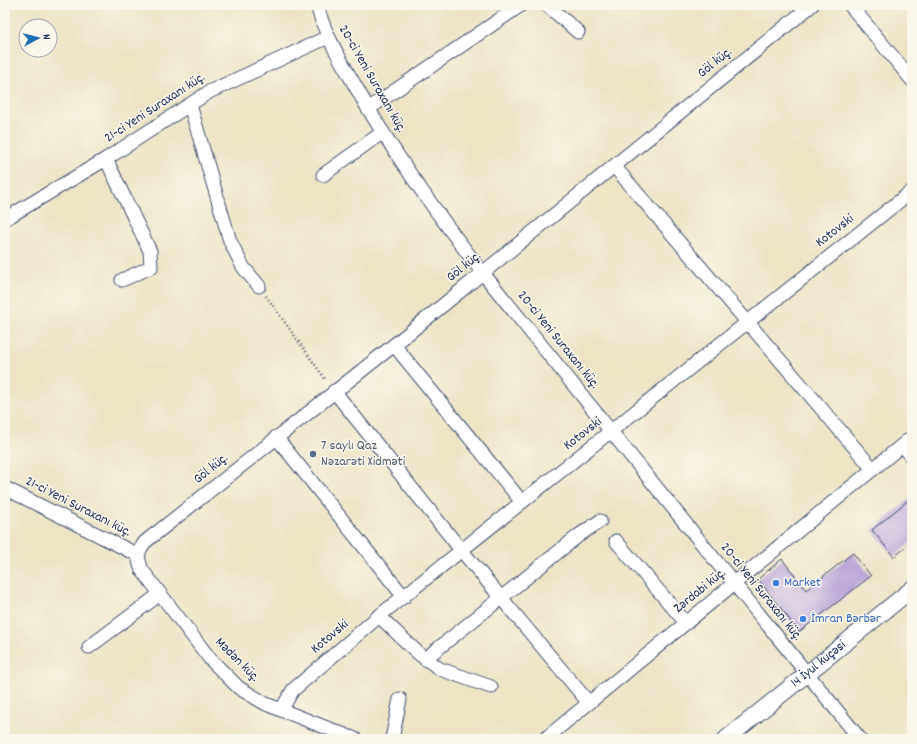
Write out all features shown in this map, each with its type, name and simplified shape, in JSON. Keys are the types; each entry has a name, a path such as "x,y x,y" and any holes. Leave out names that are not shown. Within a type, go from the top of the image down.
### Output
{"street":[{"name":"20-ci Yeni Suraxanı küç.","path":"317,5 328,37 368,109 436,212 482,272 860,739"},
{"path":"368,109 521,5"},
{"path":"547,5 578,32"},
{"name":"Göl küç.","path":"138,555 139,549 145,542 394,345 812,5"},
{"path":"850,5 912,80"},
{"name":"21-ci Yeni Suraxanı küç.","path":"5,219 106,159 209,92 236,78 328,37"},
{"path":"190,105 230,241 244,267 259,286"},
{"path":"323,175 383,132"},
{"path":"106,159 150,251 151,267 122,280"},
{"path":"614,166 873,469"},
{"name":"Kotovski","path":"281,710 293,690 379,616 912,191"},
{"path":"394,345 522,502"},
{"path":"334,391 462,551 589,703"},
{"path":"276,437 404,596"},
{"name":"Zərdabi küç.","path":"545,739 912,437"},
{"name":"21-ci Yeni Suraxanı küç.","path":"5,488 138,555"},
{"path":"425,659 578,536 600,521"},
{"path":"616,541 686,623"},
{"name":"Mədən küç.","path":"138,555 142,570 160,594 210,659 239,688 252,697 281,710 355,739"},
{"name":"14 İyul küçəsi","path":"726,739 912,589"},
{"path":"89,647 160,594"},
{"path":"379,616 425,659 440,669 491,688"},
{"path":"392,739 400,699"}],"lane":[{"path":"900,447 912,463"}],"path":[{"path":"259,286 334,391"}],"building":[{"path":"912,497 912,542 894,557 872,530"},
{"path":"853,553 871,576 799,632 758,579 782,559 806,590"}],"place":[{"name":"7 saylı Qaz Nəzarəti Xidməti","path":"313,454"},
{"name":"Market","path":"776,583"},
{"name":"İmran Bərbər","path":"803,619"}]}
